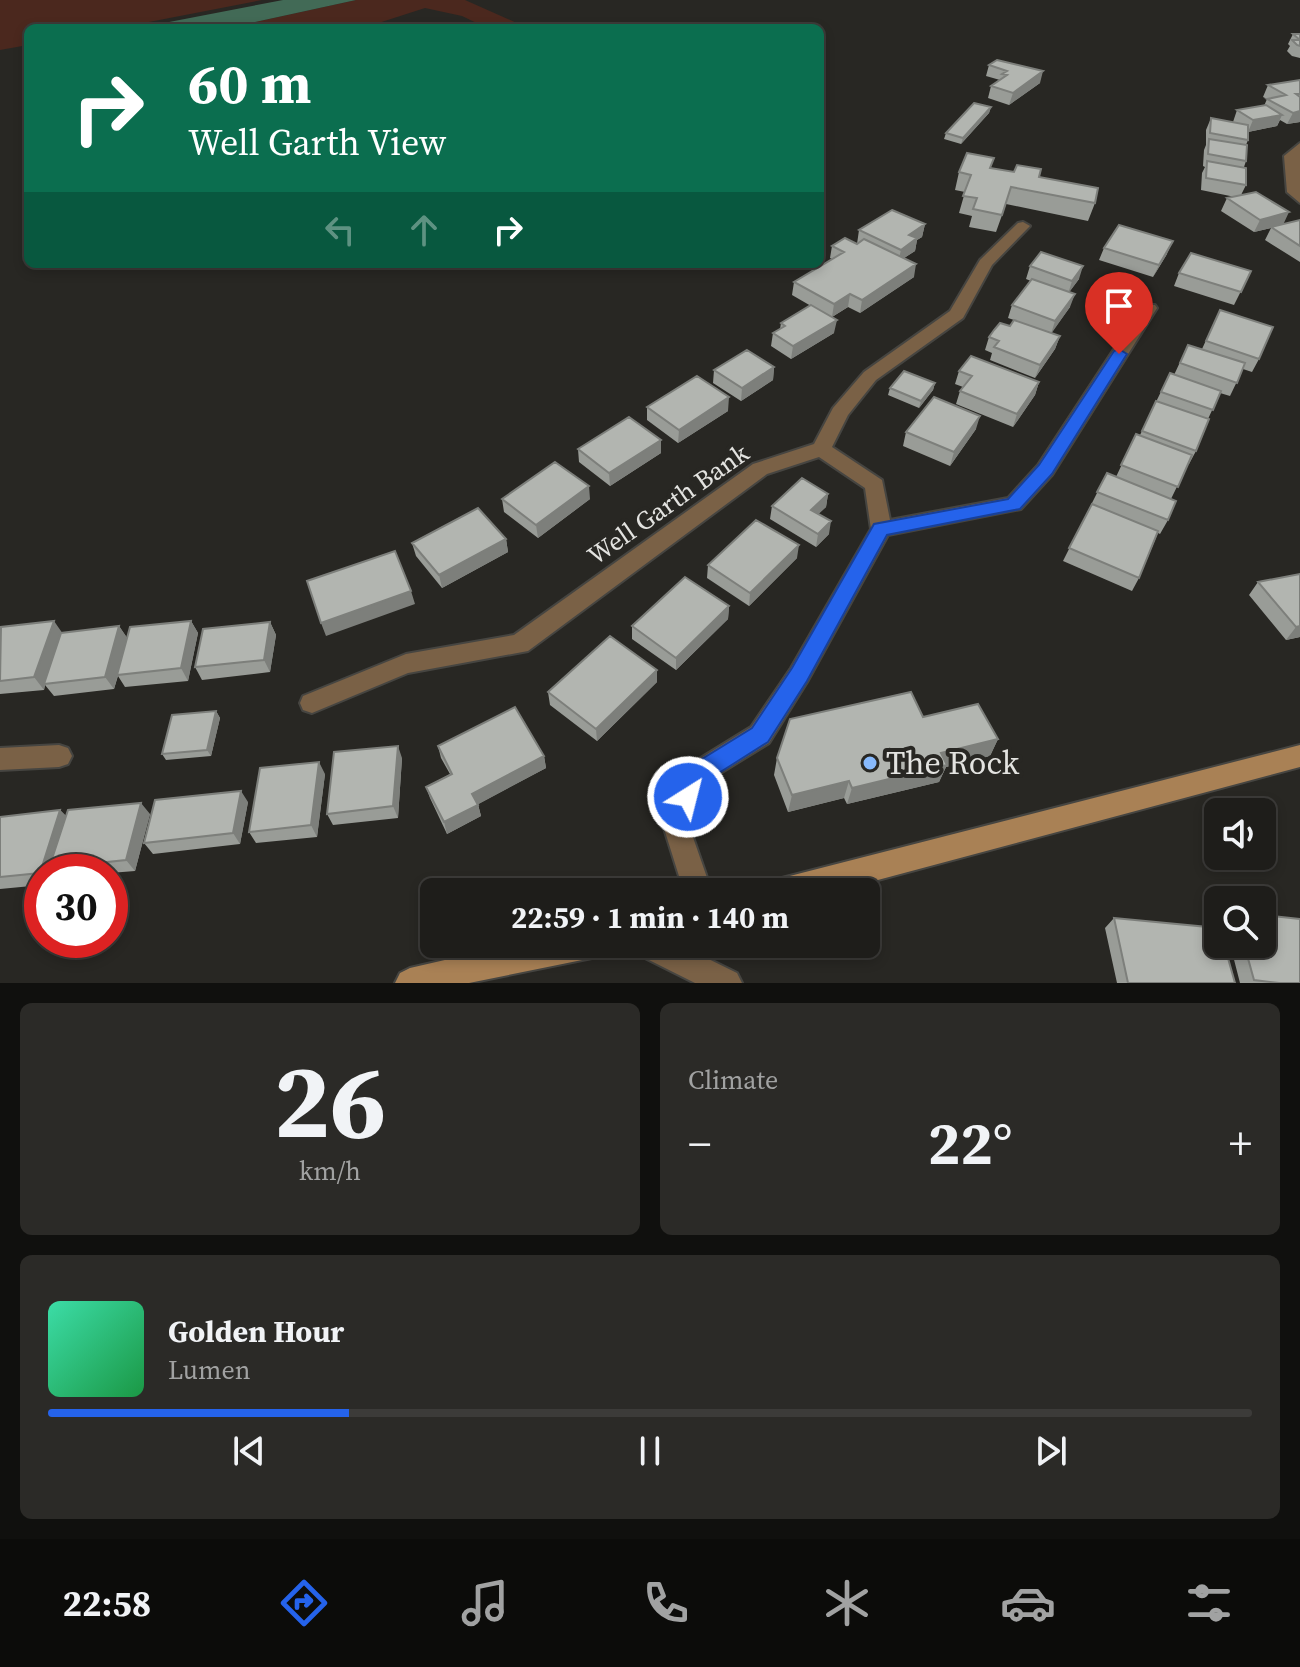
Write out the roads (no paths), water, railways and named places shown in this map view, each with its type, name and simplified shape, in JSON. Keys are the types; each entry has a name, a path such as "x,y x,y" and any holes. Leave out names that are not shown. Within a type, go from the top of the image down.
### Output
{"main road":[{"path":"834,878 1300,756"},
{"path":"410,983 527,958"}],"street":[{"path":"1300,147 1291,156 1294,192 1300,199"},
{"path":"693,878 675,822 700,772 760,735 799,675 881,529 875,485 821,449 840,412 870,376 957,314 985,263 1023,226"},
{"path":"881,529 1014,504 1045,470 1149,308"},
{"name":"Well Garth Bank","path":"312,703 406,664 520,644 760,469 821,449"},
{"path":"0,759 59,756"},
{"path":"676,958 727,983"}],"place":[{"name":"The Rock","path":"870,763"}]}
